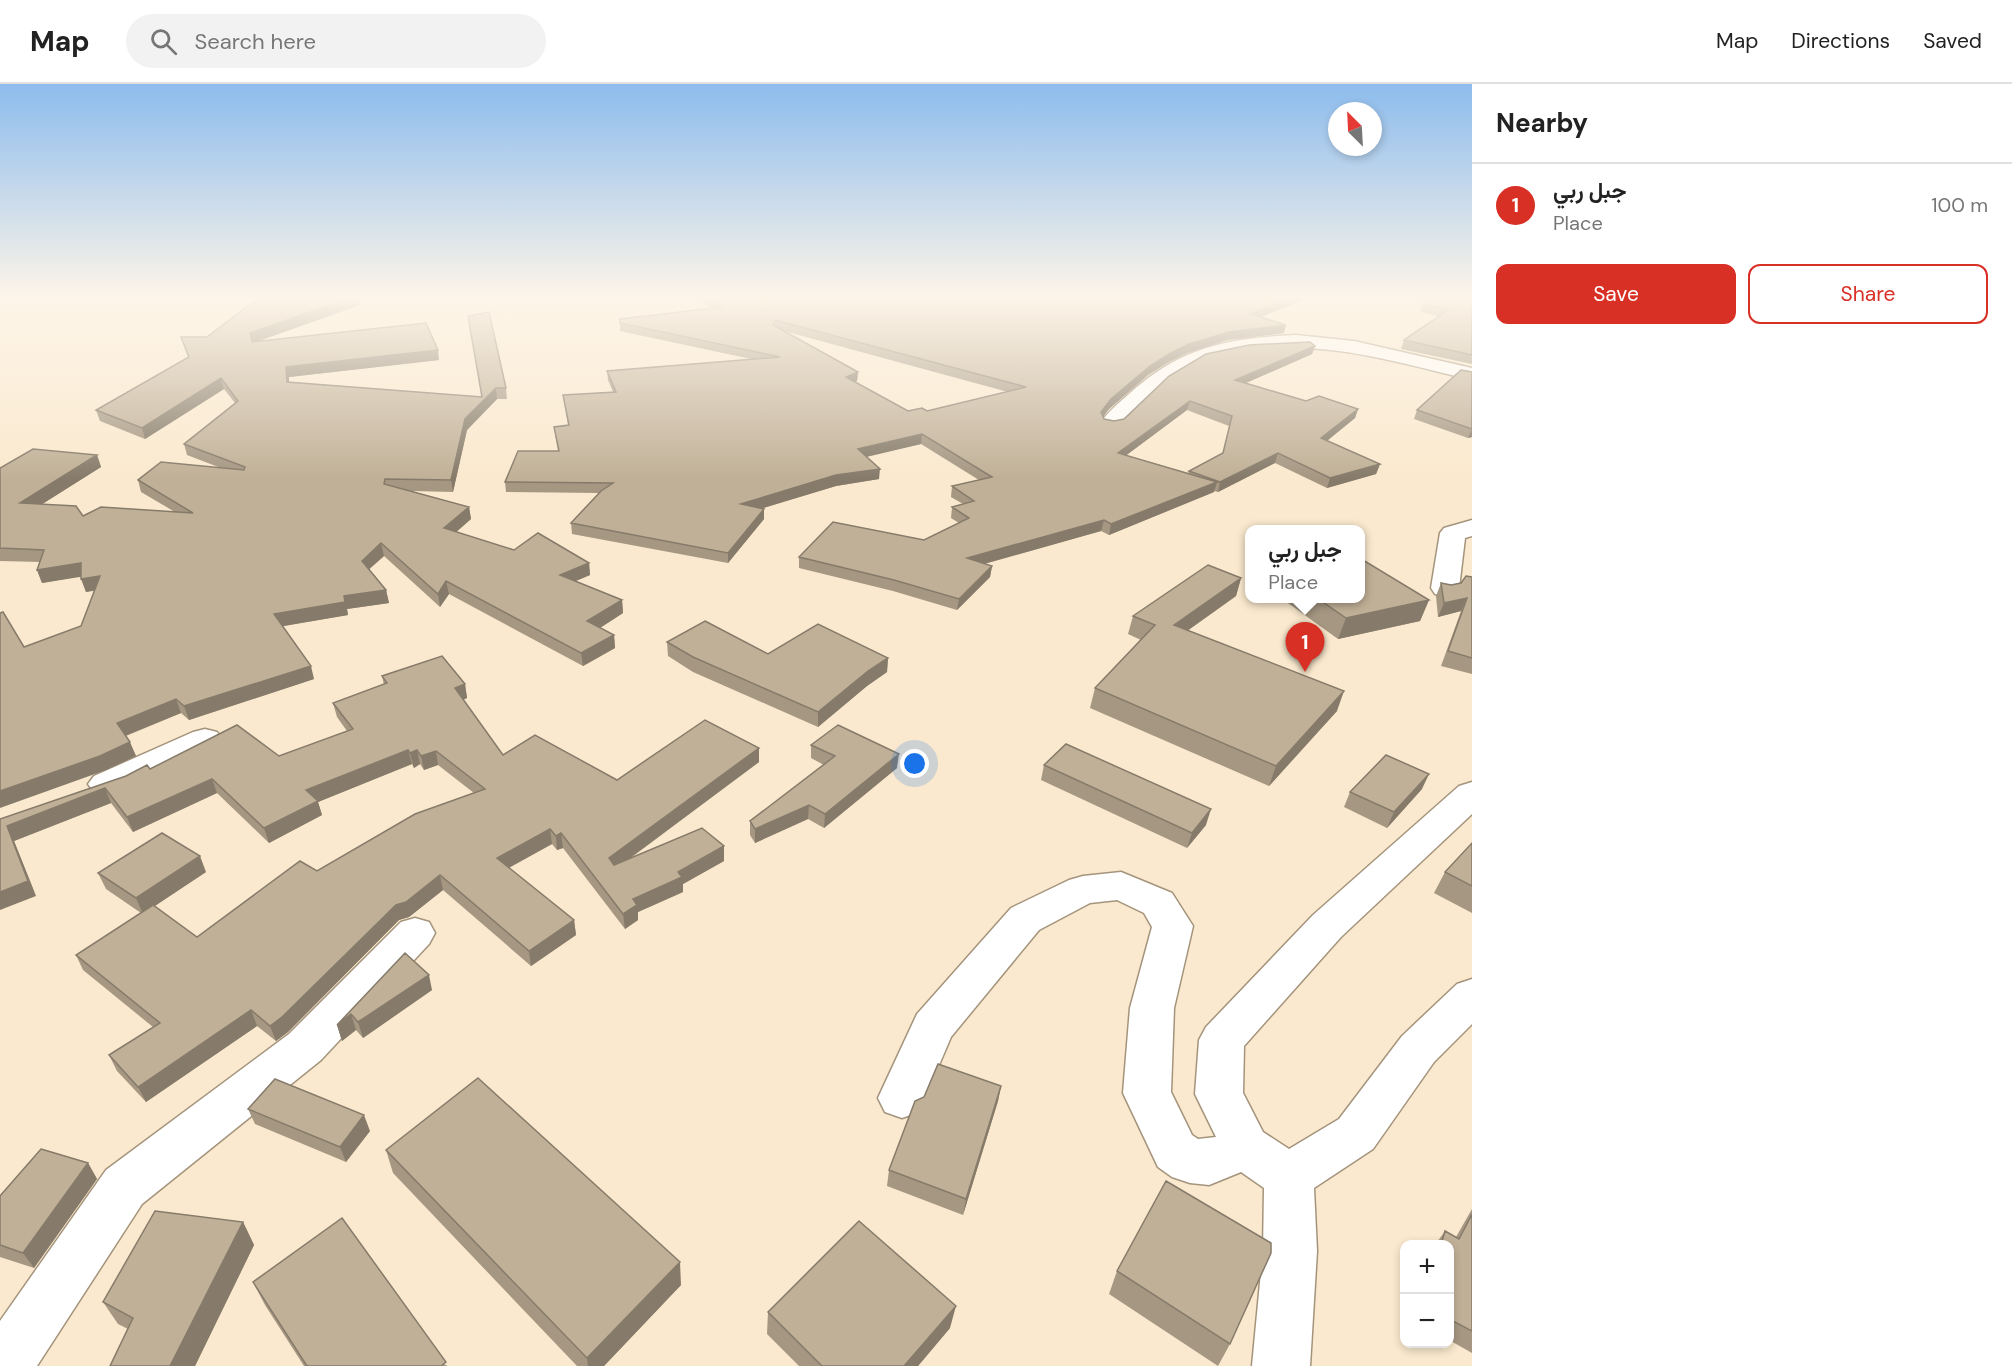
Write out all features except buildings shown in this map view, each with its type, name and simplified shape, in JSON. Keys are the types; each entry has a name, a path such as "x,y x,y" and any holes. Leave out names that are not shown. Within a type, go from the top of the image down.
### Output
{"street":[{"path":"1112,422 1146,388 1191,359"},
{"path":"1411,359 1472,374"},
{"path":"1444,588 1453,533 1472,528"},
{"path":"76,795 119,780 205,739"},
{"path":"1289,1177 1246,1148 1219,1094 1222,1040 1327,926 1472,794"},
{"path":"902,1098 933,1027 1025,919 1083,890 1121,886 1158,903 1173,926 1152,1008 1146,1093 1174,1151 1190,1161 1209,1161 1246,1148"},
{"path":"3,1366 124,1187 305,1047 415,933"},
{"path":"1289,1177 1356,1134 1418,1049 1472,996"},
{"path":"1281,1366 1290,1251 1289,1177"}],"place":[{"name":"جبل ربي","path":"1305,672"}]}
